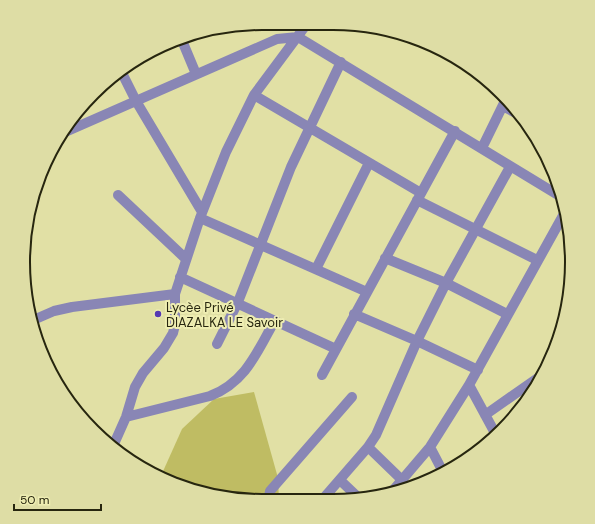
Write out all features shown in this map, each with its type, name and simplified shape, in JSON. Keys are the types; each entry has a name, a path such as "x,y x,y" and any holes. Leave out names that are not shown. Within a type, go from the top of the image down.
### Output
{"street":[{"path":"115,441 126,417 135,387 143,373 164,348 173,333 175,325 175,294 201,215 226,152 254,95 303,30"},
{"path":"72,129 277,39 298,37 555,193"},
{"path":"183,44 196,74"},
{"path":"217,344 238,302 291,167 341,62"},
{"path":"124,76 136,101 201,215 260,244 367,292"},
{"path":"254,95 369,163 419,197 476,229 537,260"},
{"path":"482,148 503,105"},
{"path":"322,374 454,131"},
{"path":"316,269 369,163"},
{"path":"327,494 368,447 384,418 417,340 446,283 510,167"},
{"path":"118,195 186,259"},
{"path":"398,485 430,447 469,385 561,219"},
{"path":"385,258 446,283 507,314"},
{"path":"180,277 238,302 336,349"},
{"path":"37,318 54,311 72,307 175,294"},
{"path":"354,314 417,340 478,370"},
{"path":"126,417 210,396 223,391 246,372 275,320"},
{"path":"486,416 531,383"},
{"path":"469,385 493,430"},
{"path":"270,494 270,491 352,396"},
{"path":"368,447 402,480"},
{"path":"430,447 441,467"},
{"path":"340,480 354,493"}],"shaded area":[{"path":"254,392 278,478 279,494 247,494 217,490 187,482 163,472 182,429 214,399"}],"place":[{"name":"Lycèe Privé DIAZALKA LE Savoir","path":"158,314"}]}
